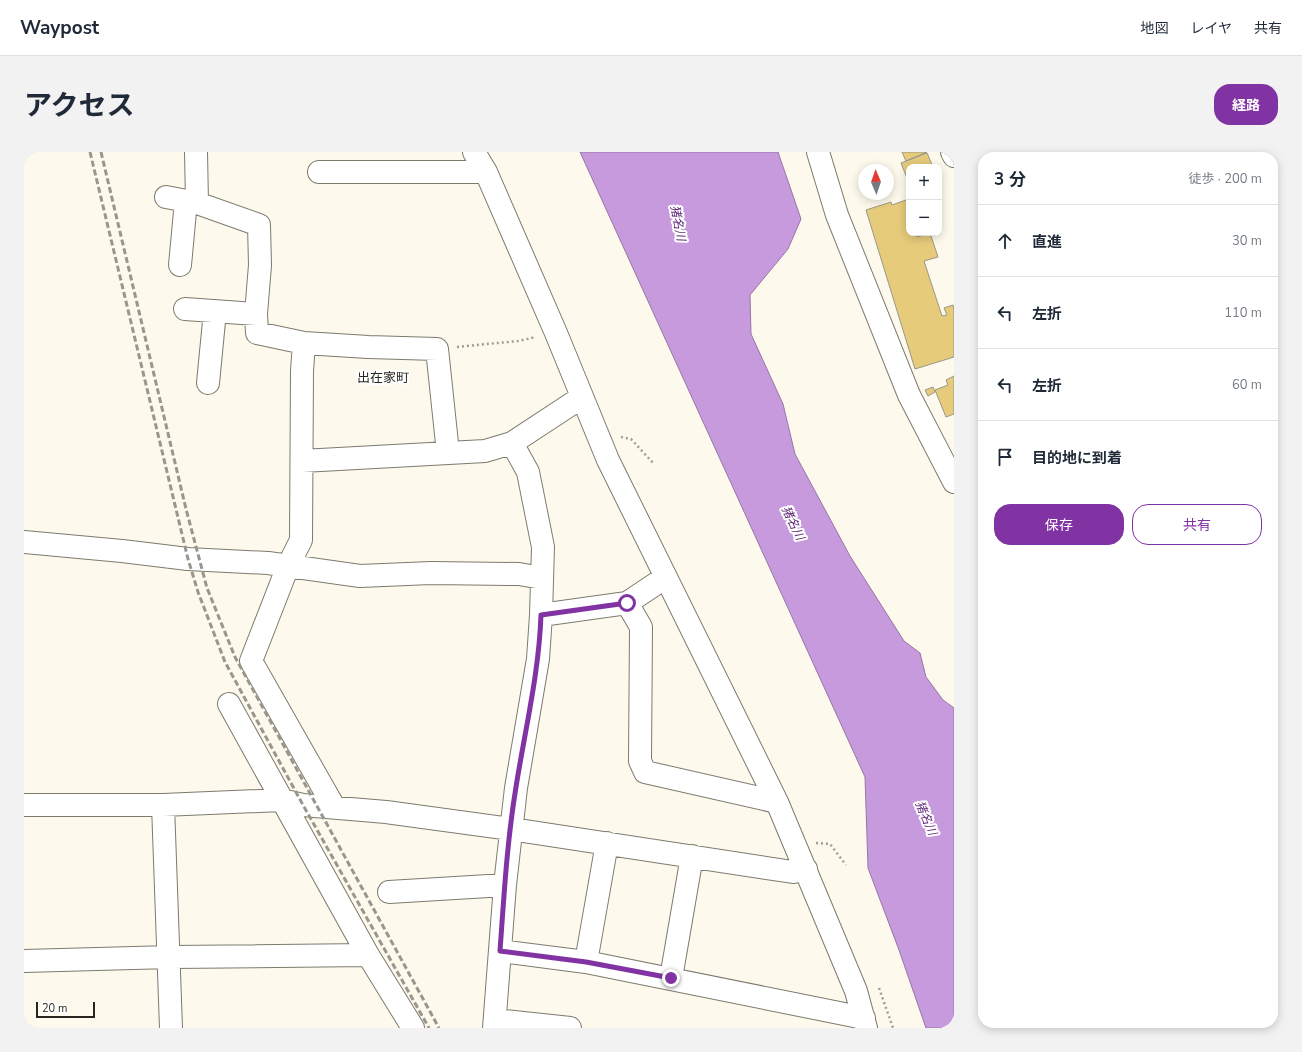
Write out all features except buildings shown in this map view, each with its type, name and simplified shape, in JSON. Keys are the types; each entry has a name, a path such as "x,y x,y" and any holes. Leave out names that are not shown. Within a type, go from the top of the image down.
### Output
{"street":[{"path":"180,265 183,201 196,152"},
{"path":"474,152 486,172 556,333 608,460 777,802 856,991 865,1023 671,978 586,962 500,951"},
{"path":"818,152 837,215 909,395 954,482"},
{"path":"952,152 954,156"},
{"path":"319,172 486,172"},
{"path":"183,201 259,225 260,265 256,314 257,333 304,343 437,349 448,453"},
{"path":"185,309 256,314"},
{"path":"208,383 215,311"},
{"path":"304,343 302,371 301,540 288,566 251,661 334,807"},
{"path":"302,461 485,451 512,443 582,397"},
{"path":"512,443 528,472 543,547 541,615 538,659 516,788 511,829 494,1024 570,1028"},
{"path":"24,542 188,559 268,563 360,576 431,573 519,574 542,578"},
{"path":"541,615 627,603 666,577"},
{"path":"627,603 641,627 640,761 645,772 777,802"},
{"path":"229,704 368,955 413,1028"},
{"path":"24,805 163,805 281,800 303,805 386,812 511,829 793,872 806,869"},
{"path":"163,805 170,958 171,1028"},
{"path":"586,962 607,843"},
{"path":"671,978 692,856"},
{"path":"389,892 505,885"},
{"path":"24,961 368,955"}],"path":[{"path":"437,349 518,341 556,333"},
{"path":"620,437 631,439 654,464"},
{"path":"816,842 830,844 846,865"}],"water":[{"name":"猪名川","path":"580,152 778,152 801,219 788,249 750,295 751,334 783,404 795,454 850,556 904,641 920,653 926,677 943,700 954,708 954,1028 926,1028 868,868 865,777"}],"railway":[{"path":"90,152 188,559 198,592 225,662 303,805 429,1028"},
{"path":"101,152 186,509 207,588 235,657 439,1028"}],"district":[{"name":"出在家町","path":"383,378"}],"route":[{"path":"627,603 541,615 538,659 516,788 505,885 500,951 586,962 671,978"}]}
